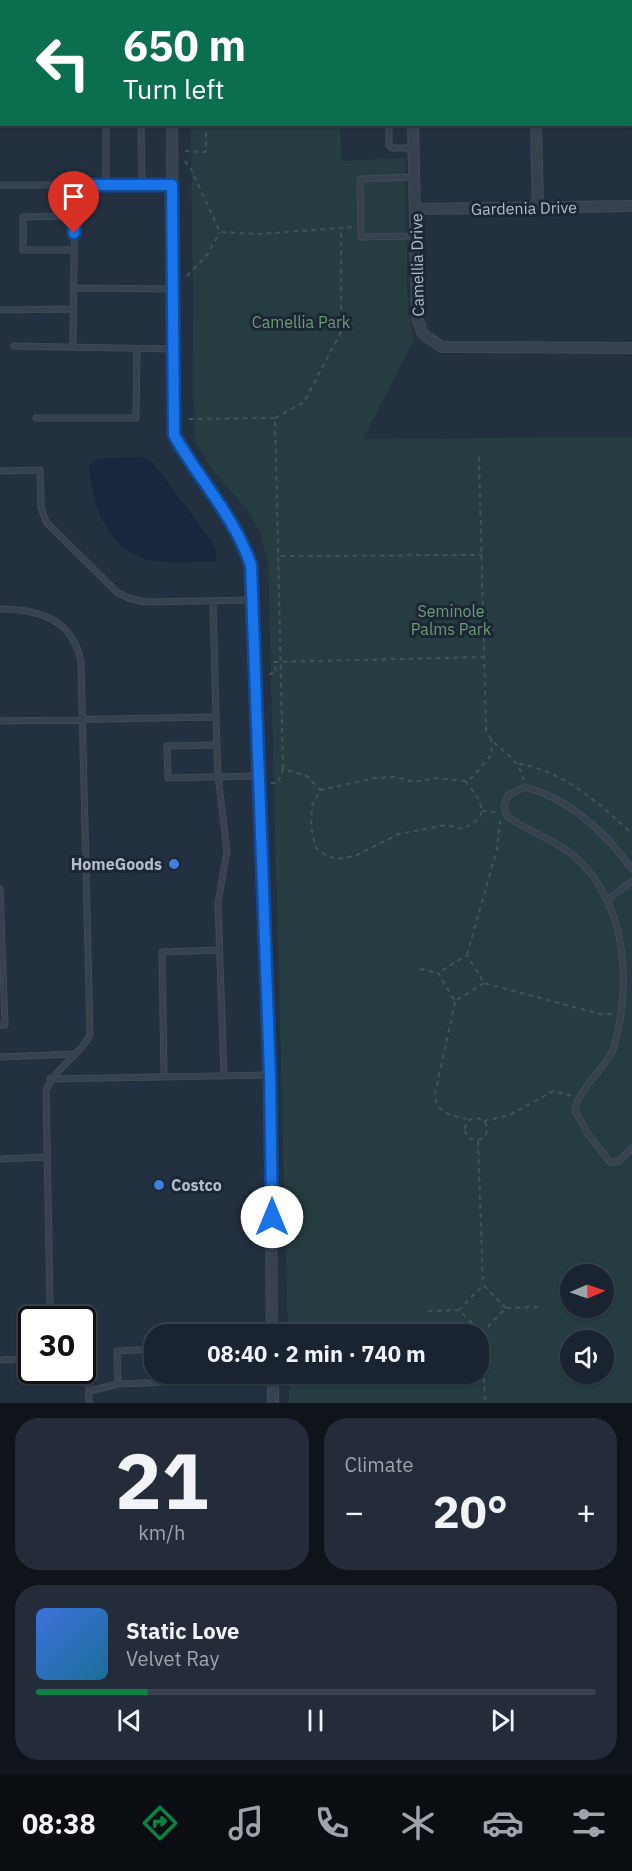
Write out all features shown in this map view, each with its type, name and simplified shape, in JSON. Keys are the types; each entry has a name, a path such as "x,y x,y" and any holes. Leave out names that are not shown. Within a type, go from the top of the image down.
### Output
{"street":[{"path":"172,126 174,435 243,541 251,565 270,1075 272,1324"},
{"name":"Camellia Drive","path":"413,126 417,318 423,334 442,347 632,348"},
{"path":"536,126 538,208"},
{"name":"Gardenia Drive","path":"415,209 632,206"},
{"path":"273,1384 273,1403"}],"lane":[{"path":"106,126 106,185"},
{"path":"141,126 142,185"},
{"path":"389,126 389,145 392,148 414,148"},
{"path":"414,177 360,179 360,227 361,237 416,236"},
{"path":"0,185 172,185"},
{"path":"73,347 75,185"},
{"path":"74,250 23,250 23,217 75,216"},
{"path":"74,288 173,289"},
{"path":"0,310 74,309"},
{"path":"14,346 173,350"},
{"path":"36,418 136,418 137,349"},
{"path":"0,471 40,470 41,507 46,522 118,593 144,602 252,600"},
{"path":"213,601 218,777 227,851 218,903 224,1076"},
{"path":"0,609 38,611 57,623 75,643 81,662 90,1035 50,1079 46,1091 51,1306"},
{"path":"0,721 216,717"},
{"path":"217,745 167,746 168,778 259,776"},
{"path":"632,869 586,818 548,795 525,787 508,795 505,812 516,823 545,836 575,857 593,877 608,900 619,924 628,967 626,1011 614,1048 603,1068 578,1098 576,1115 605,1158 613,1163 618,1162 632,1148"},
{"path":"608,900 632,881"},
{"path":"0,889 5,1025 0,1025"},
{"path":"164,1077 162,952 219,950"},
{"path":"0,1057 75,1054"},
{"path":"50,1079 270,1075"},
{"path":"0,1159 48,1157"},
{"path":"118,1384 117,1351 144,1350"},
{"path":"0,1360 18,1359"},
{"path":"89,1391 118,1384 144,1382"},
{"path":"88,1384 89,1403"}],"path":[{"path":"185,152 206,152 206,126"},
{"path":"185,161 220,232"},
{"path":"220,232 258,234 360,227"},
{"path":"189,420 275,418 304,402 341,332 341,228"},
{"path":"187,276 207,255 220,232"},
{"path":"270,783 278,783 283,769 280,556 275,418"},
{"path":"479,457 486,731 491,739 519,764 574,785 596,801 632,834"},
{"path":"280,556 482,555"},
{"path":"268,674 276,673 274,662 484,657"},
{"path":"320,790 375,778 397,777 414,782 436,778 465,781 473,777 492,754 491,739"},
{"path":"519,764 525,787"},
{"path":"283,769 307,776 320,790"},
{"path":"320,790 312,806 311,827 316,848 327,856 337,859 355,856 399,834 439,825 463,829 480,818 482,811 482,801 465,781"},
{"path":"420,969 438,973 467,955 497,849 498,827 505,812 482,811"},
{"path":"467,955 484,983 604,1015 626,1011"},
{"path":"438,973 455,1001 435,1094 435,1105 440,1111 470,1120 477,1118 484,1121 488,1127 487,1134 478,1140 471,1139 466,1133 466,1126 470,1120"},
{"path":"455,1001 484,983"},
{"path":"484,1121 510,1115 553,1092 578,1098"},
{"path":"478,1140 483,1285 506,1308"},
{"path":"428,1311 459,1310 483,1285"},
{"path":"489,1326 506,1308 542,1307"},
{"path":"459,1310 473,1324"},
{"path":"484,1384 485,1403"}],"green space":[{"name":"Seminole Palms Park","path":"191,126 340,126 341,161 405,158 408,310 414,340 363,439 632,437 632,1403 289,1403 289,1384 489,1384 489,1324 288,1324 268,564 260,532 248,511 211,468 194,439"}],"water":[{"path":"145,457 154,464 211,540 217,551 215,562 152,561 131,552 110,533 97,508 89,465 99,458"}],"place":[{"name":"HomeGoods","path":"174,864"},
{"name":"Costco","path":"159,1185"}],"route":[{"path":"74,233 75,185 172,185 174,435 191,465 233,523 243,541 251,565 270,1075 272,1217"}],"park label":[{"name":"Camellia Park","path":"301,322"}]}
